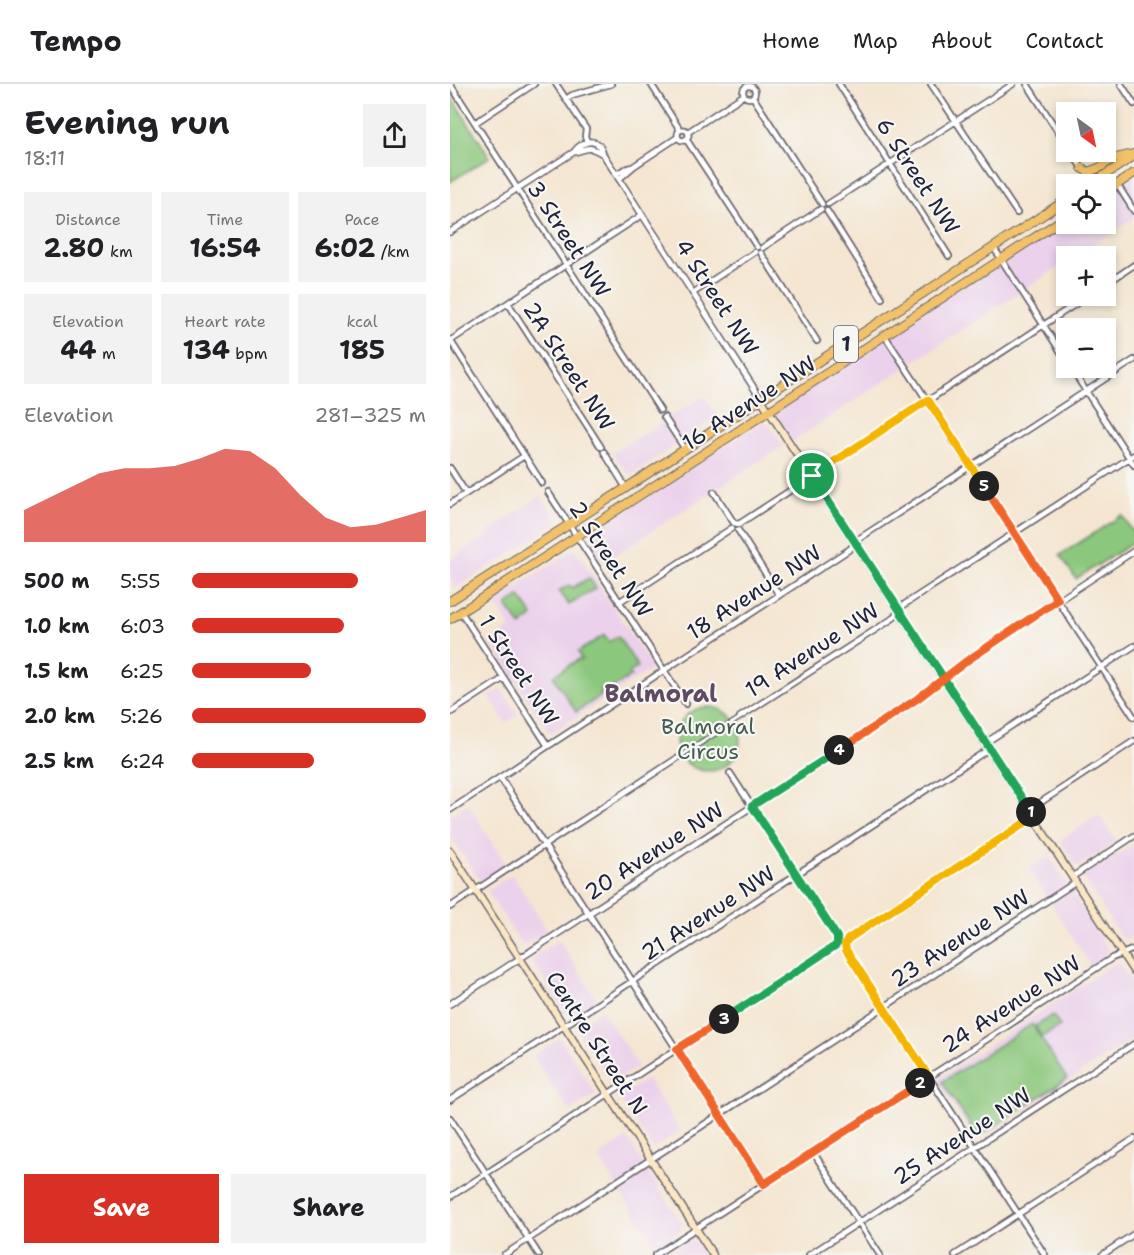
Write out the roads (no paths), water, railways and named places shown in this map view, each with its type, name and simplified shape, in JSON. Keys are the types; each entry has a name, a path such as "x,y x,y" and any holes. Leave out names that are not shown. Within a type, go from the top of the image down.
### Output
{"highway":[{"path":"1082,168 1088,172 1112,159 1134,155"},
{"path":"1106,174 1134,155"},
{"path":"1117,184 1134,173"},
{"name":"16 Avenue NW","path":"451,599 626,488 1056,207"},
{"name":"16 Avenue NW","path":"450,619 1056,224"}],"main road":[{"name":"4 Street NW","path":"761,399 1134,972"},
{"name":"Centre Street N","path":"450,851 713,1255"}],"street":[{"name":"3 Street NW","path":"450,84 660,410"},
{"path":"475,123 534,84"},
{"path":"450,231 574,152 587,141 586,129 556,84"},
{"path":"566,99 572,95 611,84"},
{"path":"651,84 680,130"},
{"path":"754,88 761,84"},
{"name":"6 Street NW","path":"839,84 949,256"},
{"path":"931,84 1017,213"},
{"path":"693,293 1013,84"},
{"path":"1027,84 1056,129"},
{"path":"1121,84 1134,104"},
{"path":"744,95 745,85 754,88"},
{"path":"753,97 754,88"},
{"path":"688,132 744,95"},
{"path":"744,95 753,97"},
{"path":"753,97 882,298"},
{"path":"680,130 684,129 688,132"},
{"path":"618,177 678,137 680,130"},
{"path":"686,139 689,136 688,132"},
{"path":"678,137 686,139"},
{"path":"686,139 817,341"},
{"name":"4 Street NW","path":"587,141 600,147 761,399"},
{"path":"574,152 594,148 603,154"},
{"path":"1078,162 1082,168"},
{"path":"1117,184 1134,211"},
{"path":"542,483 450,341 642,215"},
{"path":"994,248 1056,344"},
{"path":"1116,277 1134,265"},
{"name":"2A Street NW","path":"508,303 626,488"},
{"path":"620,602 1072,306"},
{"path":"885,336 1134,717"},
{"name":"18 Avenue NW","path":"450,810 850,549 860,538 1134,360"},
{"path":"1078,378 1132,456 1134,465"},
{"path":"664,417 685,449"},
{"path":"450,504 524,456"},
{"name":"19 Avenue NW","path":"450,907 892,619 906,604 1132,456"},
{"path":"450,468 466,493"},
{"name":"2 Street NW","path":"548,492 686,704"},
{"path":"714,492 735,525 740,527 738,530 779,595"},
{"name":"20 Avenue NW","path":"450,1004 892,715 968,660 1134,551"},
{"name":"1 Street NW","path":"461,612 548,746"},
{"name":"21 Avenue NW","path":"450,1100 797,875 1134,646"},
{"path":"450,713 504,678"},
{"path":"1029,810 1134,741"},
{"path":"450,1197 835,946 837,937 730,773"},
{"path":"500,777 764,1184"},
{"path":"1034,817 848,939 845,949 1045,1255"},
{"name":"23 Avenue NW","path":"504,1255 884,1008 1074,880 1134,836"},
{"name":"24 Avenue NW","path":"655,1255 1112,958 1134,949"},
{"name":"25 Avenue NW","path":"809,1255 1134,1044"},
{"path":"450,1118 539,1255"},
{"path":"955,1255 1134,1139"},
{"path":"813,1152 880,1255"},
{"path":"1102,1255 1134,1234"}],"district":[{"name":"Balmoral","path":"661,694"}],"park label":[{"name":"Balmoral Circus","path":"708,738"}]}
